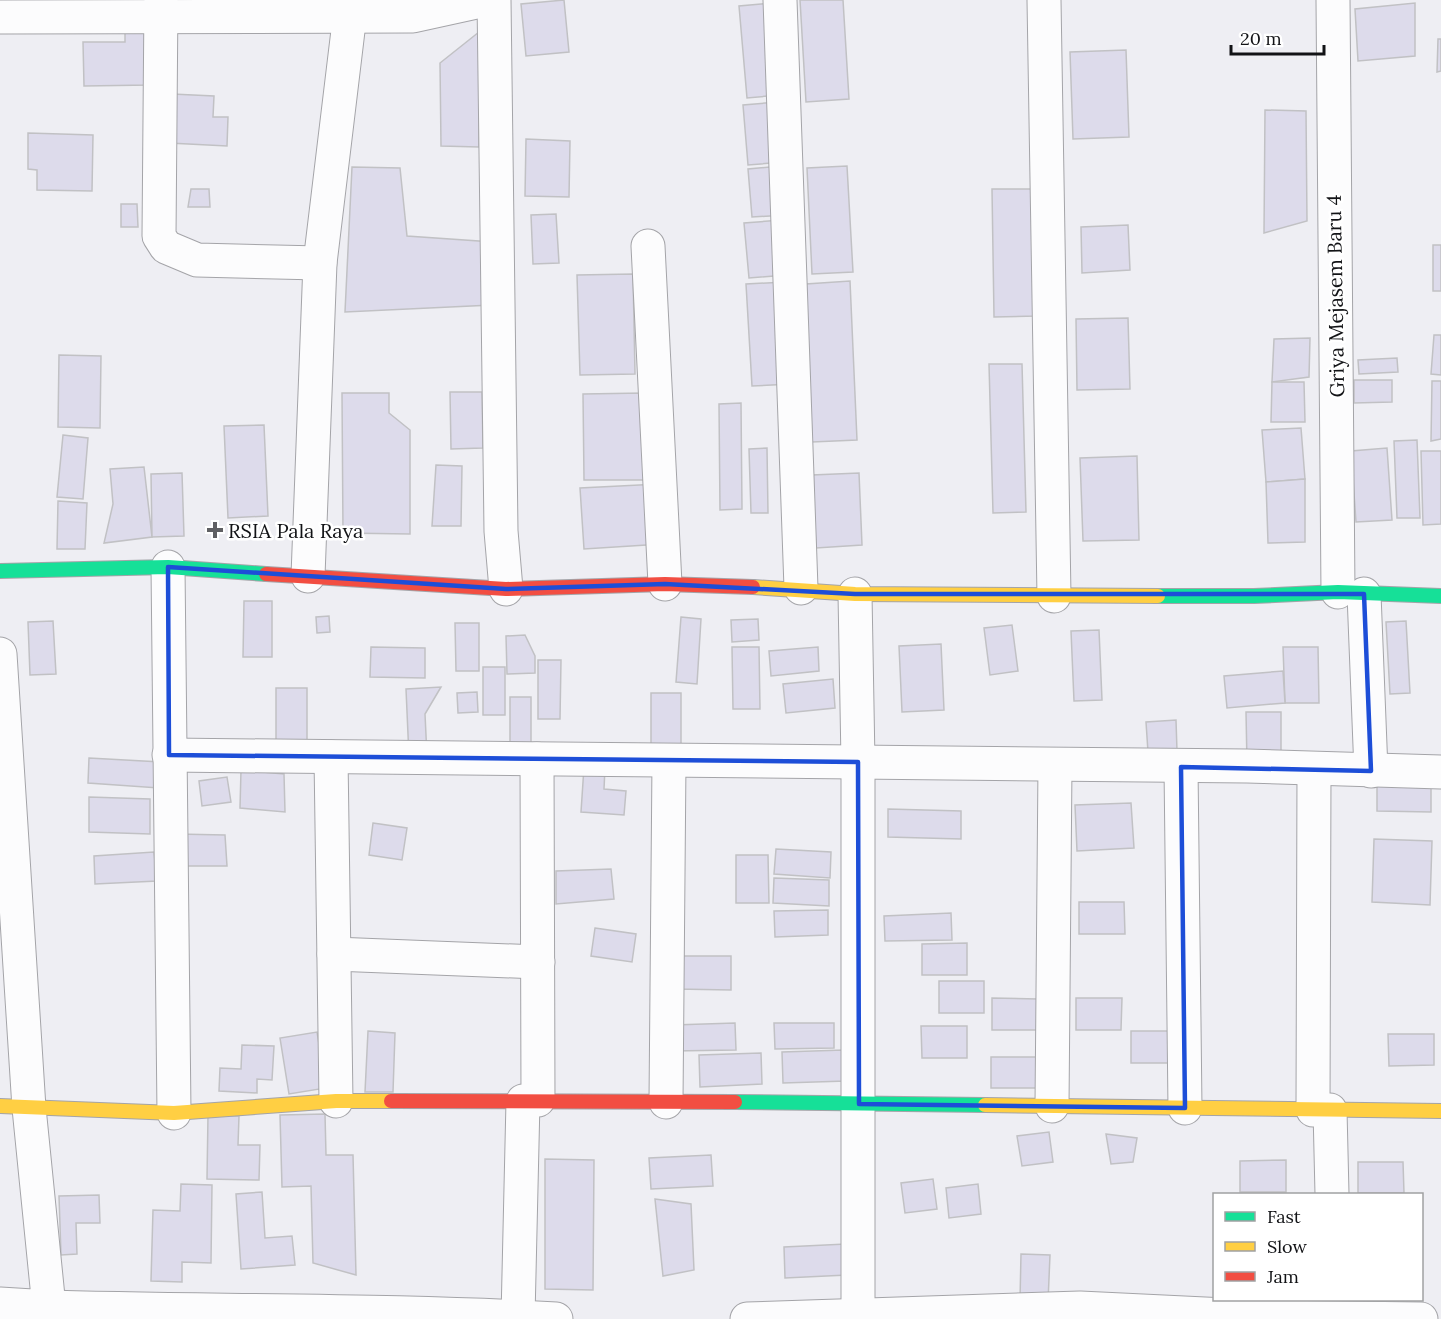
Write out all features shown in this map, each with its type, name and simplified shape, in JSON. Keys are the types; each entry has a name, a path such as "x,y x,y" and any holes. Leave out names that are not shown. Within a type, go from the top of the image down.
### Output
{"main road":[{"path":"0,571 168,567 506,590 665,584 801,588 855,594 1242,596 1351,593 1441,596"},
{"path":"15,1107 174,1113 336,1101 531,1100 1441,1112"}],"street":[{"path":"0,17 161,8 413,16 486,0"},
{"path":"494,0 501,531 506,590"},
{"path":"780,0 801,588"},
{"path":"1044,0 1054,596"},
{"name":"Griya Mejasem Baru 4","path":"1332,0 1351,593 1371,771"},
{"path":"161,8 159,236 166,247 197,260 320,263"},
{"path":"308,576 320,263 350,14"},
{"path":"648,246 665,584"},
{"path":"168,567 174,1113"},
{"path":"855,594 858,762 858,1315"},
{"path":"0,654 15,1107 49,1307"},
{"path":"169,755 858,762 1441,772"},
{"path":"331,757 336,1101"},
{"path":"518,1317 538,962 537,759"},
{"path":"666,1102 669,760"},
{"path":"1052,1106 1055,765"},
{"path":"1182,767 1185,1108"},
{"path":"1314,770 1322,1110 1332,1193"},
{"path":"334,954 538,962"},
{"path":"0,1304 219,1315 386,1315 556,1319"},
{"path":"747,1319 1080,1308 1421,1319"}],"highlighted area":[{"path":"168,567 506,589 665,584 855,594 1364,594 1371,771 1181,767 1185,1108 859,1104 858,762 169,755"}],"building":[{"path":"564,0 569,52 526,56 521,4"},
{"path":"800,0 843,0 849,99 806,102"},
{"path":"771,3 779,95 747,98 739,6"},
{"path":"1415,3 1415,56 1358,61 1355,9"},
{"path":"149,32 150,85 84,86 83,42 125,42 125,33"},
{"path":"479,32 479,147 441,146 440,63"},
{"path":"1438,39 1441,39 1441,71 1437,72"},
{"path":"1126,50 1129,137 1073,139 1070,52"},
{"path":"172,94 214,96 213,117 228,117 227,146 169,143"},
{"path":"778,102 783,162 748,165 743,105"},
{"path":"1265,110 1306,111 1307,221 1264,233"},
{"path":"28,133 93,135 92,191 37,190 37,170 28,169"},
{"path":"526,139 570,141 569,197 525,196"},
{"path":"781,166 785,215 752,217 748,169"},
{"path":"847,166 853,272 812,274 807,168"},
{"path":"352,167 400,168 407,236 493,242 492,305 345,312"},
{"path":"191,189 209,189 210,207 188,207"},
{"path":"992,189 1034,189 1036,316 994,317"},
{"path":"121,204 137,204 138,227 121,227"},
{"path":"556,214 559,263 533,264 531,215"},
{"path":"781,220 786,275 749,278 744,223"},
{"path":"1128,225 1130,270 1082,273 1081,227"},
{"path":"1433,245 1441,245 1441,291 1433,291"},
{"path":"633,274 635,374 580,375 577,275"},
{"path":"850,281 857,440 812,442 806,284"},
{"path":"785,282 791,384 752,386 746,284"},
{"path":"1128,318 1130,389 1077,390 1076,319"},
{"path":"1434,335 1441,335 1441,375 1431,374"},
{"path":"1310,338 1309,377 1272,382 1274,339"},
{"path":"59,355 101,356 100,428 58,427"},
{"path":"1397,358 1398,372 1359,374 1358,360"},
{"path":"989,364 1022,364 1026,512 993,513"},
{"path":"1354,380 1392,380 1392,402 1354,403"},
{"path":"1432,381 1441,381 1441,439 1431,441"},
{"path":"1272,382 1304,382 1305,422 1271,422"},
{"path":"450,392 482,392 483,448 451,449"},
{"path":"342,393 389,393 389,413 410,430 410,534 343,533"},
{"path":"644,393 646,480 584,480 583,394"},
{"path":"741,403 742,509 720,510 719,404"},
{"path":"264,425 268,516 228,518 224,426"},
{"path":"1301,428 1305,479 1266,482 1262,430"},
{"path":"63,435 88,438 83,499 57,497"},
{"path":"1417,440 1420,518 1397,518 1394,441"},
{"path":"767,448 768,513 751,513 749,449"},
{"path":"1387,448 1392,520 1356,522 1351,451"},
{"path":"1421,451 1441,451 1441,524 1423,525"},
{"path":"1137,456 1139,540 1083,541 1080,458"},
{"path":"436,465 462,466 461,526 432,526"},
{"path":"144,467 152,537 104,543 113,504 110,469"},
{"path":"182,473 184,536 152,537 151,474"},
{"path":"859,473 862,545 816,548 812,475"},
{"path":"1305,479 1305,542 1268,543 1266,482"},
{"path":"659,484 662,544 584,549 580,488"},
{"path":"58,501 87,503 85,549 57,549"},
{"path":"244,601 272,601 272,657 243,657"},
{"path":"329,616 330,632 317,633 316,617"},
{"path":"681,617 701,619 697,684 676,682"},
{"path":"758,619 759,640 732,642 731,620"},
{"path":"53,621 56,674 30,675 28,622"},
{"path":"1406,621 1410,693 1390,694 1386,622"},
{"path":"455,623 479,623 479,671 456,671"},
{"path":"1012,625 1018,671 990,675 984,628"},
{"path":"1099,630 1102,700 1074,701 1071,631"},
{"path":"525,635 535,656 535,673 507,674 506,636"},
{"path":"941,644 944,710 902,712 899,646"},
{"path":"371,647 425,648 425,678 370,677"},
{"path":"732,647 759,647 760,709 733,709"},
{"path":"818,647 819,671 771,676 769,651"},
{"path":"1283,647 1318,647 1319,703 1285,703"},
{"path":"538,660 561,660 560,719 538,719"},
{"path":"483,667 505,667 505,715 483,715"},
{"path":"1283,671 1285,703 1227,708 1224,676"},
{"path":"833,679 835,708 786,713 783,684"},
{"path":"441,687 425,714 427,756 409,757 406,689"},
{"path":"276,688 307,688 307,748 276,748"},
{"path":"477,692 478,712 458,713 457,693"},
{"path":"651,693 681,693 681,754 651,754"},
{"path":"510,697 531,697 531,753 510,753"},
{"path":"1246,712 1281,712 1281,762 1247,763"},
{"path":"1176,720 1177,751 1148,752 1146,722"},
{"path":"89,758 161,762 159,788 88,783"},
{"path":"584,767 605,768 604,789 626,791 624,815 581,812"},
{"path":"241,770 284,774 285,812 240,808"},
{"path":"227,777 231,802 202,806 199,781"},
{"path":"1377,779 1431,780 1431,812 1377,811"},
{"path":"89,797 150,799 150,834 89,832"},
{"path":"1131,803 1134,848 1077,851 1075,805"},
{"path":"888,809 961,811 961,839 888,837"},
{"path":"373,823 407,828 402,860 369,855"},
{"path":"176,834 225,835 227,866 176,866"},
{"path":"1374,839 1432,841 1430,905 1372,902"},
{"path":"776,849 831,852 830,878 774,874"},
{"path":"154,852 157,881 95,884 94,856"},
{"path":"736,855 768,855 769,903 736,903"},
{"path":"611,869 614,899 556,904 556,871"},
{"path":"774,878 829,880 829,906 773,903"},
{"path":"1079,902 1124,902 1125,934 1079,934"},
{"path":"828,910 828,935 775,937 774,911"},
{"path":"951,913 952,940 885,941 884,916"},
{"path":"595,928 636,934 632,962 591,956"},
{"path":"967,943 967,975 922,975 922,944"},
{"path":"678,956 731,956 731,990 676,989"},
{"path":"939,981 984,981 984,1013 939,1013"},
{"path":"992,998 1038,999 1038,1030 992,1030"},
{"path":"1076,998 1122,998 1121,1030 1076,1030"},
{"path":"735,1023 736,1050 673,1051 673,1025"},
{"path":"774,1023 834,1023 834,1048 775,1049"},
{"path":"921,1026 967,1026 967,1058 922,1058"},
{"path":"368,1031 395,1033 393,1092 365,1092"},
{"path":"1131,1031 1176,1031 1177,1063 1131,1063"},
{"path":"317,1032 326,1088 289,1094 280,1038"},
{"path":"1388,1034 1434,1034 1434,1065 1389,1066"},
{"path":"242,1045 274,1046 272,1080 257,1079 257,1093 219,1091 220,1068 241,1069"},
{"path":"844,1050 846,1081 783,1083 782,1052"},
{"path":"761,1053 762,1084 700,1087 699,1055"},
{"path":"991,1057 1036,1057 1036,1088 991,1088"},
{"path":"325,1114 326,1155 353,1155 356,1275 313,1263 311,1186 282,1187 280,1115"},
{"path":"208,1115 239,1116 238,1145 260,1145 259,1180 207,1179"},
{"path":"1049,1132 1053,1162 1022,1166 1017,1136"},
{"path":"1106,1134 1137,1138 1133,1162 1111,1164"},
{"path":"711,1155 713,1186 651,1189 649,1158"},
{"path":"545,1159 594,1160 593,1290 545,1289"},
{"path":"1286,1160 1286,1192 1240,1192 1240,1161"},
{"path":"1358,1162 1403,1162 1404,1193 1358,1193"},
{"path":"933,1179 937,1209 905,1213 901,1183"},
{"path":"181,1184 212,1185 211,1263 182,1262 182,1282 151,1281 153,1210 180,1211"},
{"path":"978,1184 981,1214 949,1218 946,1188"},
{"path":"262,1192 265,1238 292,1236 295,1265 241,1269 236,1194"},
{"path":"99,1195 100,1223 76,1223 77,1254 61,1255 59,1196"},
{"path":"655,1199 691,1204 694,1270 663,1276"},
{"path":"846,1244 847,1275 785,1278 784,1247"},
{"path":"1021,1254 1050,1255 1048,1302 1020,1300"}],"traffic: fast":[{"path":"0,571 168,567 266,574"},
{"path":"1158,596 1254,596 1338,592 1441,596"},
{"path":"735,1102 985,1105"}],"traffic: slow":[{"path":"753,587 855,594 1158,596"},
{"path":"0,1106 174,1113 336,1101 391,1101"},
{"path":"985,1105 1441,1111"}],"traffic: jam":[{"path":"266,574 506,589 665,584 753,587"},
{"path":"391,1101 735,1102"}],"place":[{"name":"RSIA Pala Raya","path":"215,530"}]}
